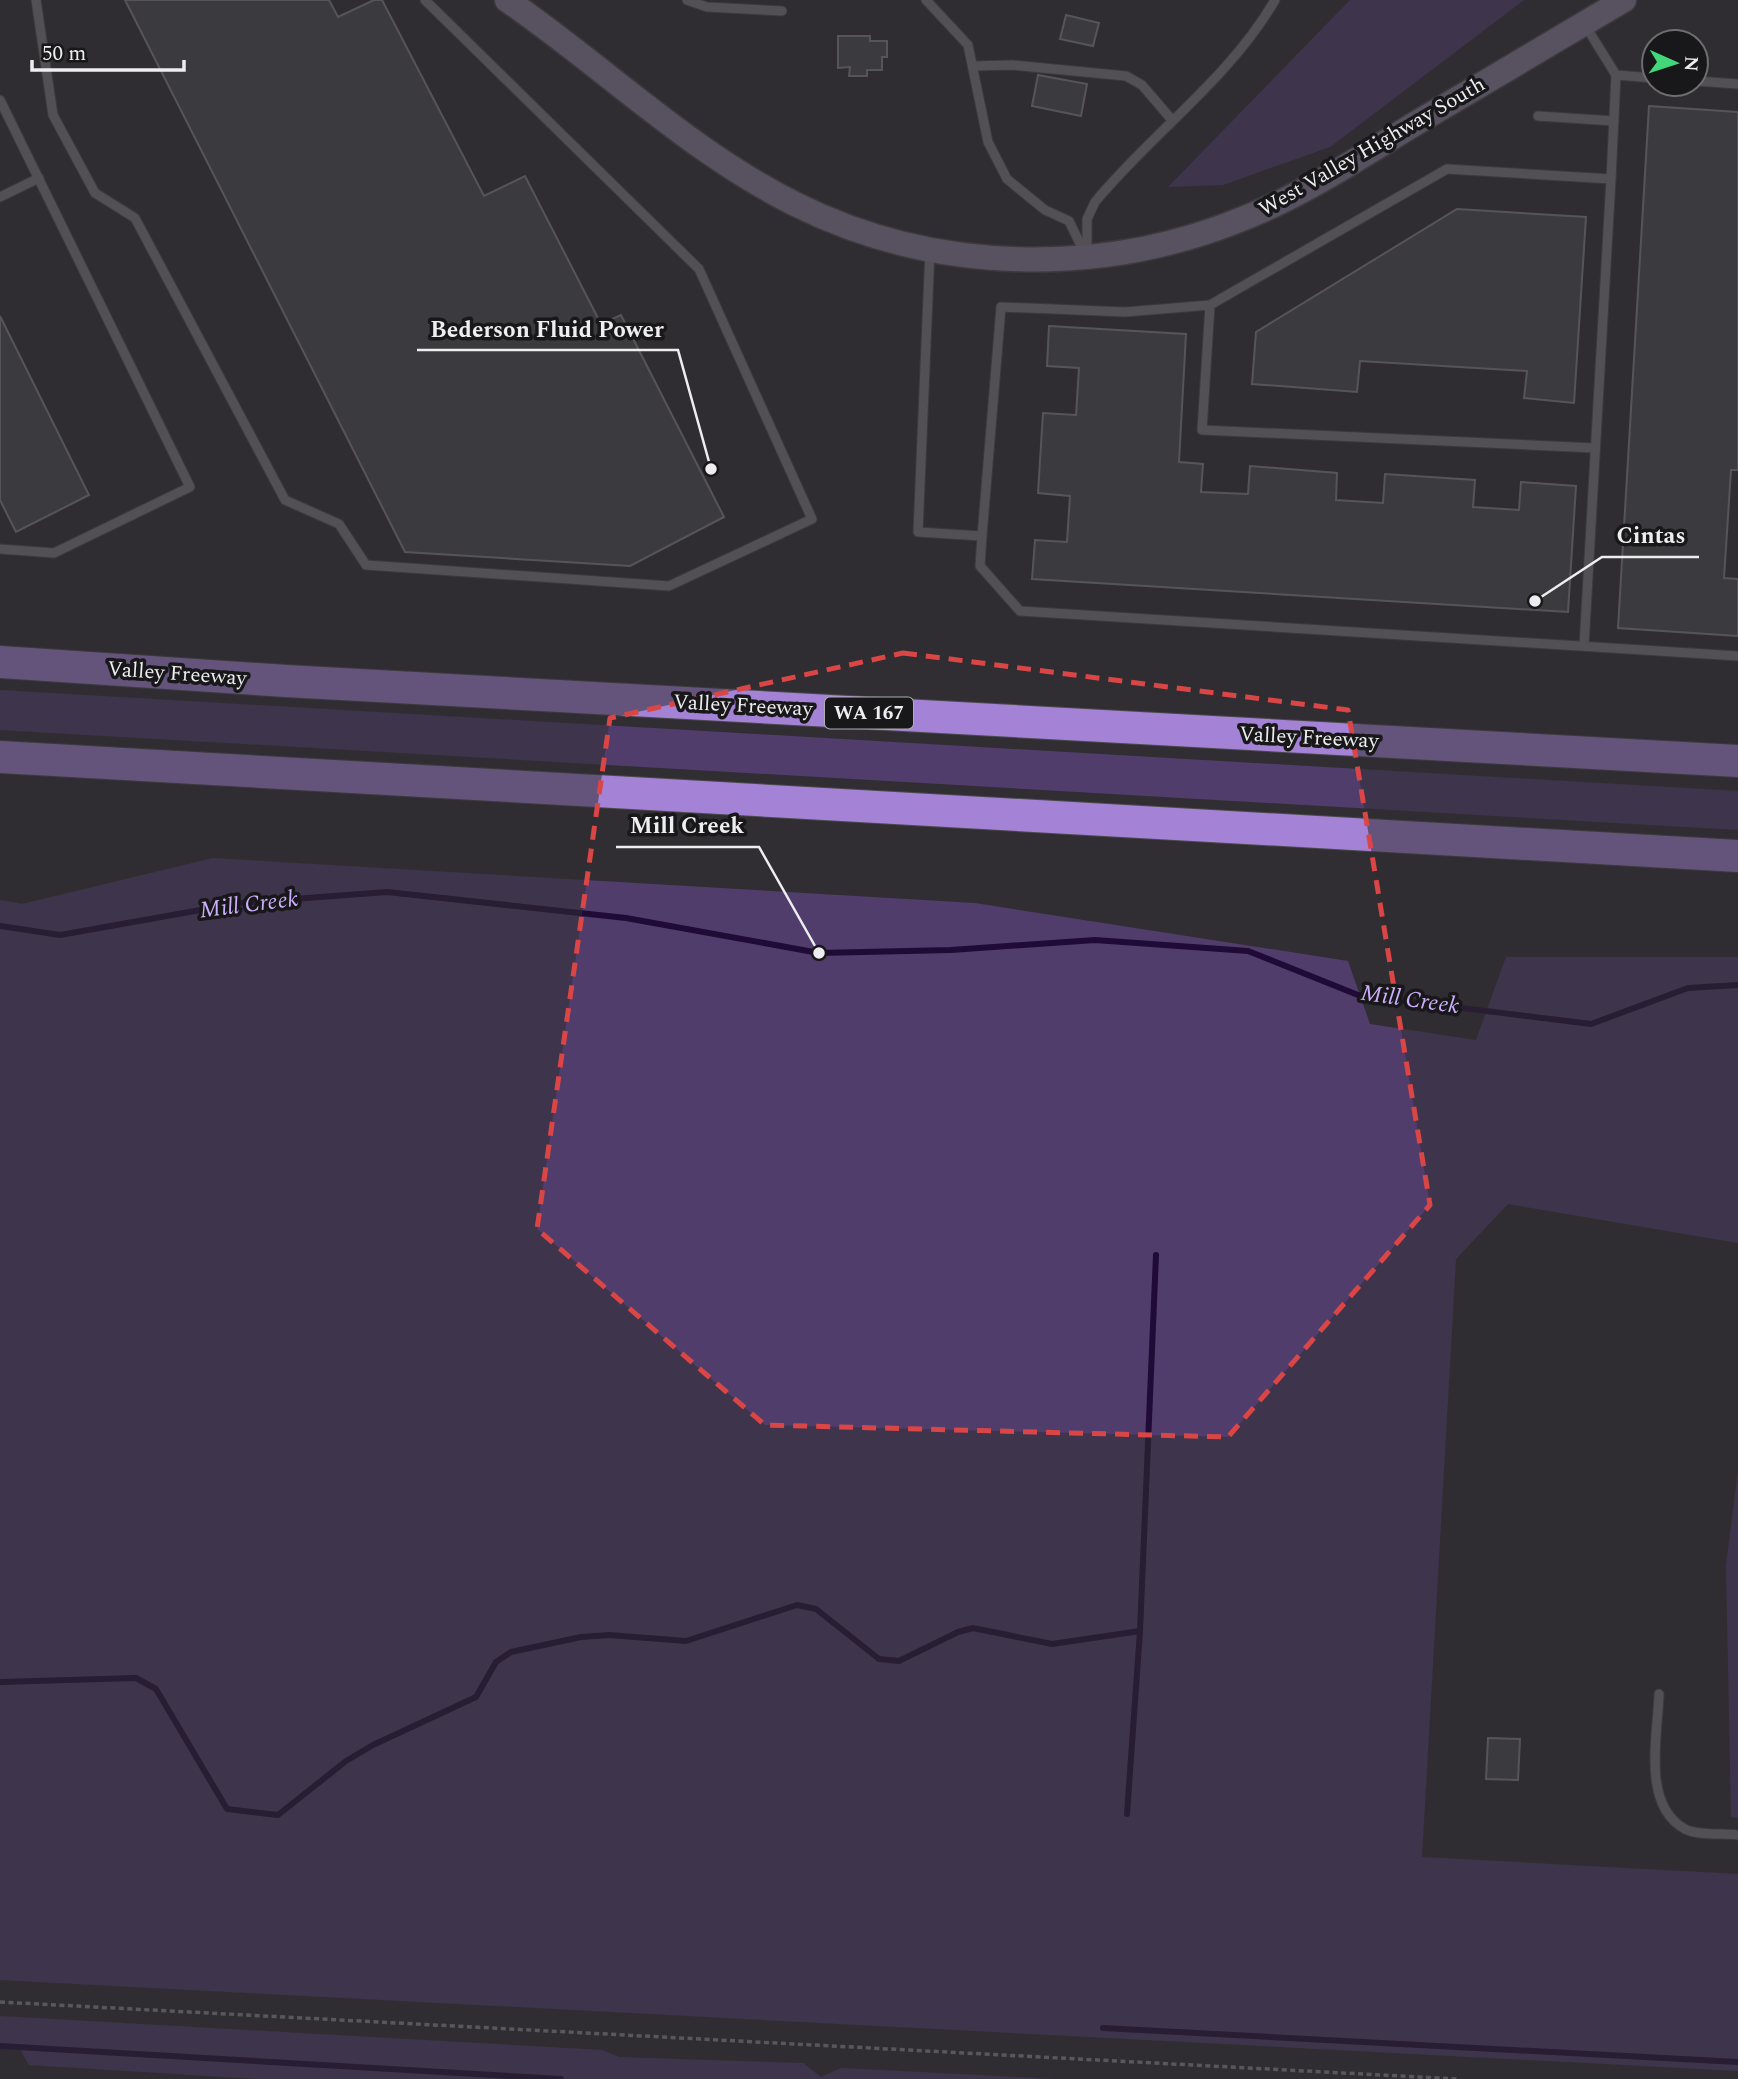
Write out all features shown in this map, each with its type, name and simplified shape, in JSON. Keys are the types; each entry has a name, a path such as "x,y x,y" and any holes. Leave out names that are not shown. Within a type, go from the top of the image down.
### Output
{"highway":[{"name":"Valley Freeway","path":"0,662 300,682 1738,761"},
{"path":"0,757 1738,856"}],"main road":[{"name":"West Valley Highway South","path":"507,0 715,156 769,190 844,225 930,250 986,258 1087,257 1142,249 1197,236 1278,203 1623,0"}],"lane":[{"path":"36,0 53,115 95,193 135,218 285,500 339,524 366,565 669,586 812,519 699,269 425,0"},
{"path":"687,0 708,6 782,11"},
{"path":"926,0 968,46 988,142 1007,179 1045,210 1069,222 1087,257"},
{"path":"1087,257 1087,219 1095,202 1227,64 1265,18 1275,0"},
{"path":"1584,646 1616,75 1585,24"},
{"path":"973,66 1012,65 1126,76 1142,85 1172,120"},
{"path":"1616,75 1640,77"},
{"path":"1710,82 1738,84"},
{"path":"0,100 190,486 54,553 0,550"},
{"path":"1538,116 1614,121"},
{"path":"1611,178 1447,169 1209,305 1125,312 1001,307 980,566 1020,611 1738,656"},
{"path":"0,197 39,178"},
{"path":"930,250 918,532 982,537"},
{"path":"1209,305 1202,430 1595,448"},
{"path":"1660,1694 1656,1790 1669,1816 1686,1830 1738,1835"}],"path":[{"path":"0,2002 1083,2057 1216,2067 1457,2079"}],"highlighted area":[{"path":"903,653 1348,710 1430,1205 1228,1437 765,1425 537,1229 610,718"}],"shaded area":[{"path":"1350,0 1524,0 1330,147 1223,185 1168,187"},
{"path":"0,690 1738,791 1738,830 0,730"},
{"path":"213,858 975,903 1348,961 1370,1024 1476,1040 1506,957 1738,957 1738,1243 1508,1204 1456,1259 1422,1857 1738,1874 1738,2071 0,1980 0,900 22,904"},
{"path":"1738,1471 1738,1818 1731,1817 1726,1565"},
{"path":"0,2016 602,2050 619,2057 803,2063 821,2077 841,2068 1055,2079 256,2079 29,2065 18,2046 0,2046"}],"building":[{"path":"125,0 329,0 338,17 374,0 382,0 484,196 525,176 601,324 621,315 724,517 630,566 405,552"},
{"path":"1066,15 1099,23 1093,46 1060,39"},
{"path":"838,36 870,36 870,41 887,41 887,57 882,57 882,70 867,70 867,76 849,76 850,67 838,68"},
{"path":"1038,75 1087,84 1081,116 1032,106"},
{"path":"1649,106 1738,112 1738,470 1731,470 1724,578 1738,579 1738,636 1618,628"},
{"path":"1457,209 1586,217 1574,403 1524,398 1527,371 1360,361 1357,392 1252,384 1256,332"},
{"path":"0,316 89,495 16,532 0,500"},
{"path":"1049,326 1186,334 1179,462 1203,464 1201,492 1248,494 1250,466 1337,473 1336,500 1383,503 1385,474 1475,480 1473,507 1519,510 1521,482 1576,486 1568,612 1032,579 1035,540 1067,542 1070,496 1038,493 1043,413 1076,415 1079,368 1047,366"},
{"path":"1488,1738 1520,1739 1518,1780 1486,1779"}],"waterway":[{"name":"Mill Creek","path":"0,926 60,935 240,903 387,892 626,918 819,953 951,950 1095,940 1248,951 1358,995 1591,1024 1688,988 1738,985"},
{"path":"1127,1814 1140,1631 1156,1255"},
{"path":"0,1682 136,1678 156,1689 227,1809 278,1815 346,1761 373,1745 476,1697 496,1662 511,1652 581,1637 609,1635 686,1641 797,1605 816,1609 879,1659 899,1661 958,1632 973,1628 1052,1644 1140,1631"},
{"path":"1103,2028 1738,2062"},
{"path":"0,2046 561,2079"}],"place":[{"name":"Bederson Fluid Power","path":"711,469"},
{"name":"Cintas","path":"1535,601"},
{"name":"Mill Creek","path":"819,953"}]}
